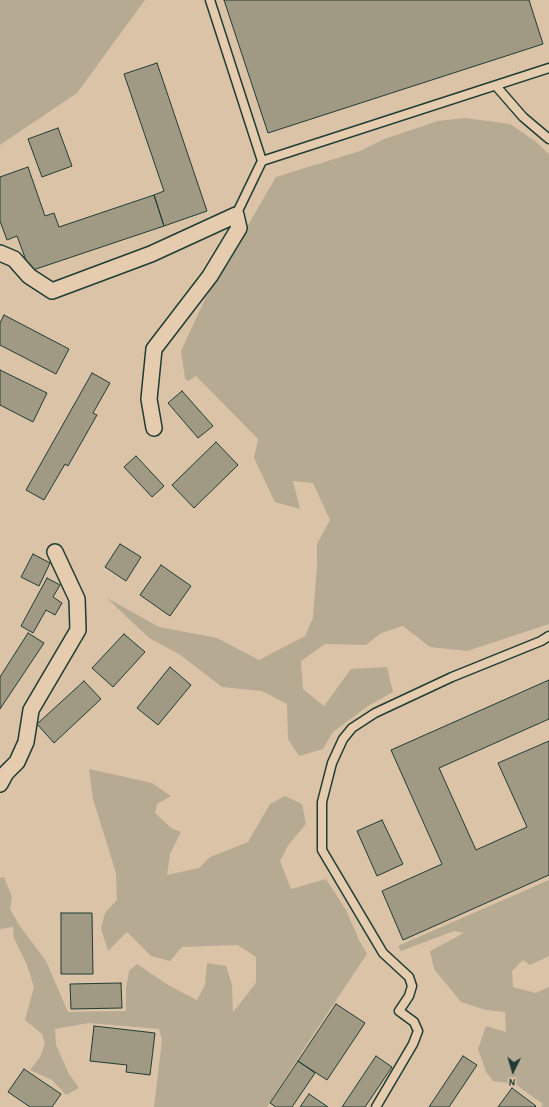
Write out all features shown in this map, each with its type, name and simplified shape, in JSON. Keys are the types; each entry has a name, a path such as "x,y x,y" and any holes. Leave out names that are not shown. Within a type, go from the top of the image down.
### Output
{"street":[{"path":"0,253 14,259 29,276 52,291 151,254 236,215 239,228 210,276 154,349 149,399 154,428"},
{"path":"0,784 6,773 17,762 26,742 31,710 78,630 77,599 55,552"}],"lane":[{"path":"210,0 262,161 236,215"},
{"path":"262,161 549,68"},
{"path":"496,86 523,117 549,139"},
{"path":"376,1107 418,1032 414,1022 400,1012 409,996 412,986 410,977 383,952 322,850 322,802 332,763 343,739 352,728 375,713 452,677 541,641 549,636"}],"shaded area":[{"path":"0,0 145,0 77,93 0,145"},
{"path":"465,118 510,124 535,141 549,154 549,624 467,651 430,647 403,626 381,633 366,645 325,644 301,661 303,689 324,706 351,669 387,667 393,692 368,706 333,732 323,749 299,756 288,739 287,704 262,691 222,687 179,654 149,638 107,598 159,627 217,638 259,660 305,636 313,618 317,544 330,520 313,483 293,481 300,509 275,502 254,458 258,439 196,376 188,381 185,378 181,351 205,299 276,177 360,151 384,139 438,121"},
{"path":"89,769 152,783 171,796 157,804 155,813 171,828 181,832 170,854 167,875 199,868 210,857 248,842 270,804 285,796 302,804 306,824 289,844 280,861 291,889 326,879 346,910 367,954 267,1107 154,1107 162,1040 159,1029 89,1023 55,1029 56,1045 69,1074 79,1088 66,1095 52,1080 30,1070 40,1057 45,1043 42,1034 25,1020 34,987 27,965 14,938 13,927 0,929 0,878 4,877 12,897 10,909 20,926 46,961 68,1012 126,1011 126,989 129,971 137,964 168,985 197,1000 205,985 207,963 226,966 232,985 233,1012 256,983 256,957 238,945 182,947 170,961 151,956 127,932 108,951 101,928 105,913 117,900 116,873 93,799"},
{"path":"549,880 549,956 530,965 523,960 512,971 513,987 536,993 549,987 549,1107 541,1107 543,1104 515,1084 493,1081 486,1072 478,1049 486,1026 506,1032 505,1012 486,1010 461,1002 434,969 430,951 464,933 454,931 401,951 398,946"}],"building":[{"path":"224,0 529,0 543,44 268,133"},
{"path":"157,63 207,211 164,226 154,195 164,191 124,74"},
{"path":"58,128 72,166 42,177 28,139"},
{"path":"28,167 45,216 54,213 59,227 154,195 164,226 30,271 17,236 7,240 0,221 0,177"},
{"path":"4,315 69,349 56,374 0,345 0,323"},
{"path":"0,370 47,393 33,422 0,405"},
{"path":"92,373 110,383 93,413 97,415 68,466 65,464 44,500 26,490"},
{"path":"182,391 213,426 198,438 168,403"},
{"path":"216,442 238,465 194,508 172,485"},
{"path":"136,456 164,486 152,497 124,467"},
{"path":"120,544 141,557 126,581 105,567"},
{"path":"33,554 50,563 39,586 21,577"},
{"path":"161,565 191,586 170,616 140,595"},
{"path":"47,578 60,585 53,597 62,603 55,615 46,610 33,633 21,626"},
{"path":"28,633 44,643 0,709 0,677"},
{"path":"124,634 145,652 113,687 92,668"},
{"path":"170,667 191,685 158,725 137,708"},
{"path":"549,680 549,719 439,768 476,850 527,827 498,763 549,741 549,875 403,940 382,891 442,864 391,750"},
{"path":"84,681 101,699 54,743 37,724"},
{"path":"382,820 403,864 377,876 357,831"},
{"path":"61,913 92,913 93,974 61,974"},
{"path":"121,983 122,1008 71,1009 70,984"},
{"path":"336,1004 365,1023 327,1080 298,1061"},
{"path":"94,1026 155,1033 150,1075 126,1072 127,1065 90,1061"},
{"path":"376,1056 392,1067 365,1107 342,1107"},
{"path":"463,1056 477,1065 449,1107 429,1107"},
{"path":"298,1061 315,1073 292,1107 276,1107 270,1103"},
{"path":"24,1069 61,1094 52,1107 30,1107 8,1092"},
{"path":"512,1088 536,1106 498,1107"},
{"path":"309,1094 328,1107 300,1107"}]}
